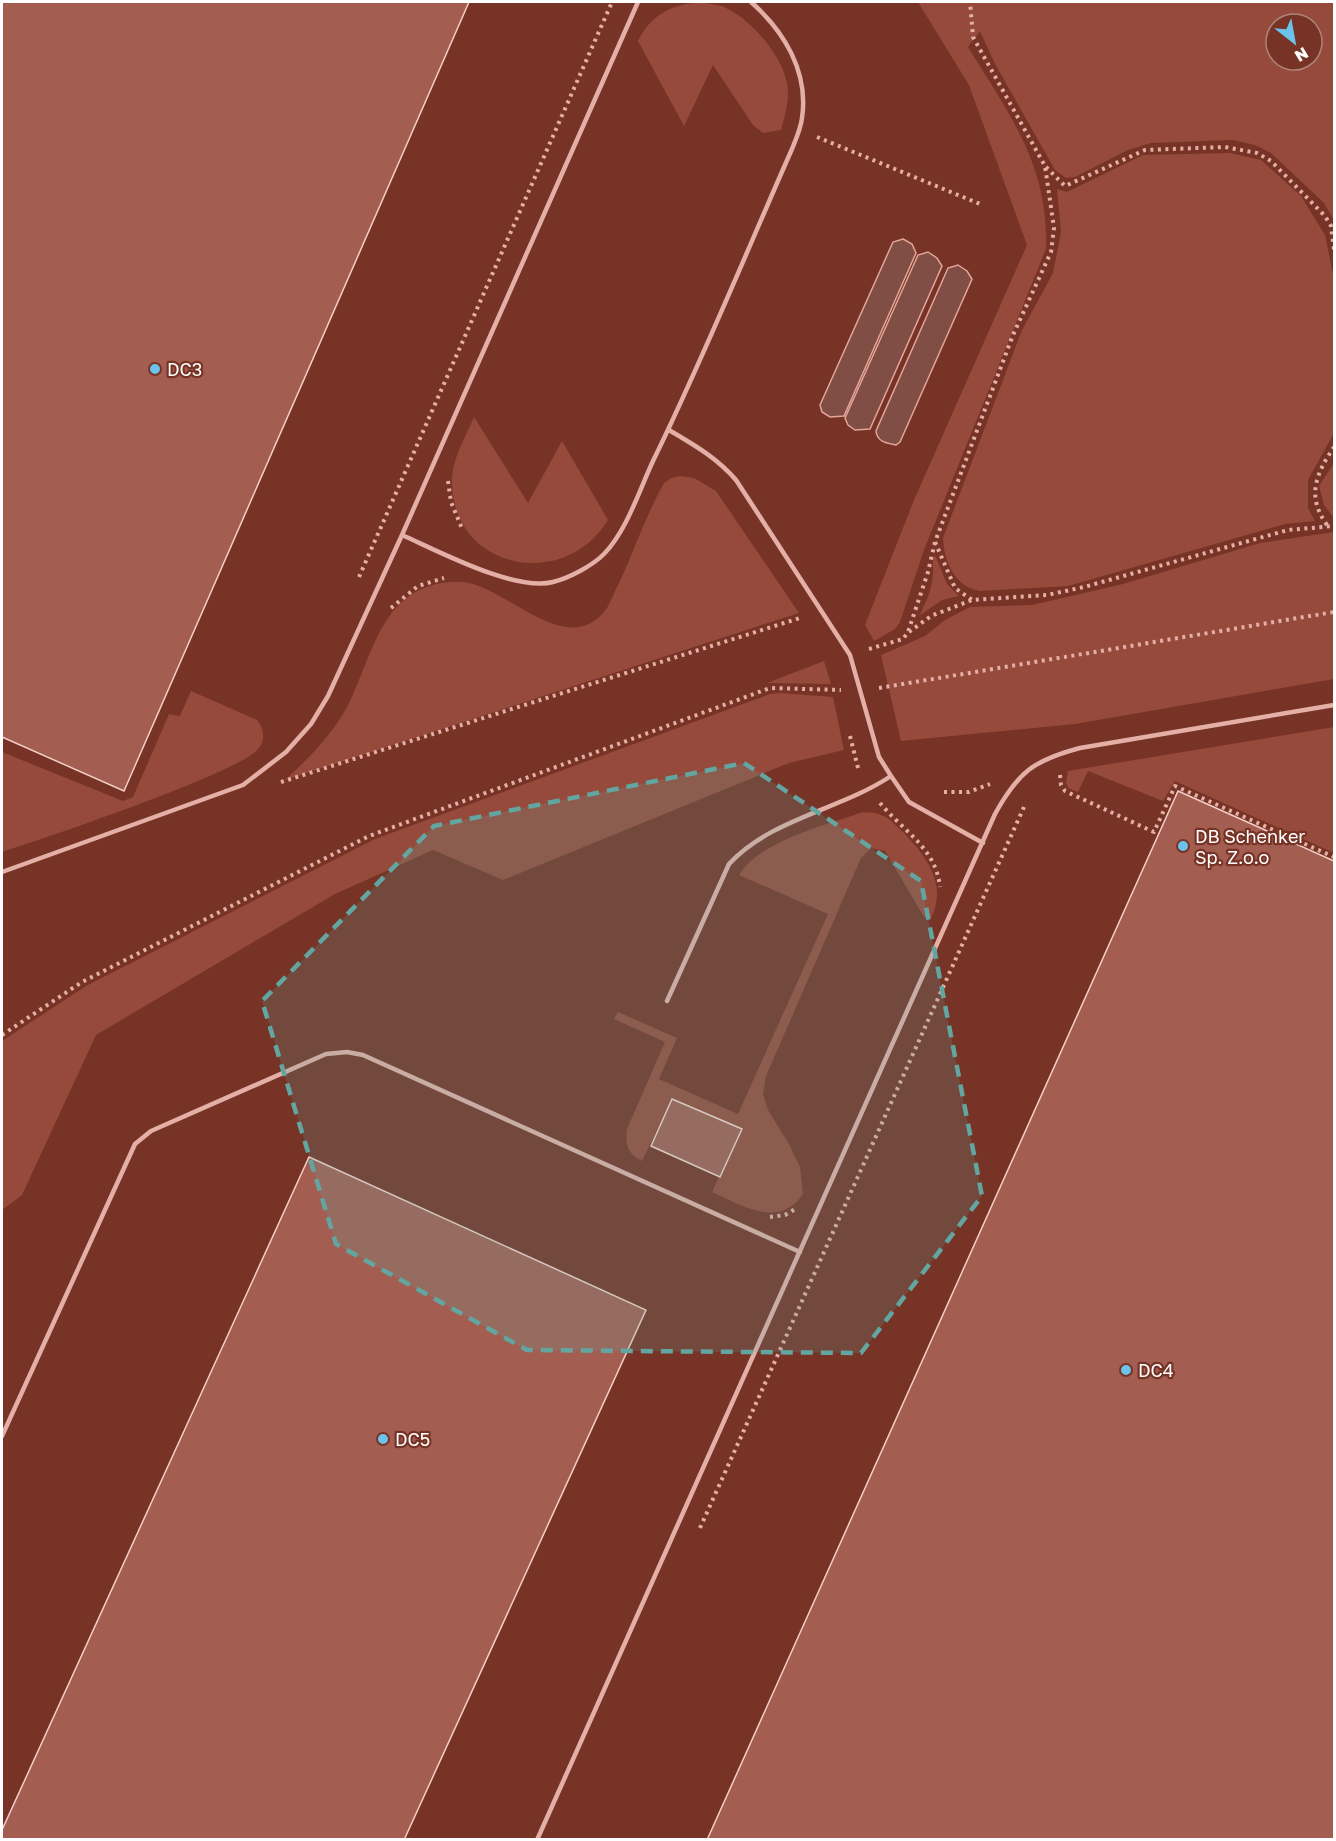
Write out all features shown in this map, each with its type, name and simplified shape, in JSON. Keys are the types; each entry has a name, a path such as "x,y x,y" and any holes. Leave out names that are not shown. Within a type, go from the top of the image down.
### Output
{"lane":[{"path":"2,872 219,796 243,785 266,770 310,724 328,696 402,535 638,2"},
{"path":"402,535 501,577 526,583 552,583 583,569 604,555 618,535 669,430 802,119 804,91 801,73 776,28 751,2"},
{"path":"669,430 706,451 736,480 850,655 879,757 909,802 983,843"},
{"path":"537,1839 1009,789 1028,770 1048,756 1080,748 1335,705"},
{"path":"667,1001 729,864 774,830 869,790 891,776"},
{"path":"2,1436 135,1144 151,1131 326,1054 347,1052 363,1055 800,1252"}],"path":[{"path":"358,580 612,2"},
{"path":"970,2 973,37 1045,166 1065,186 1145,150 1225,147 1257,153 1271,161 1325,216 1330,225 1335,250"},
{"path":"799,129 980,204"},
{"path":"850,655 903,639 908,632 925,583 934,542 1013,335 1051,252 1054,228 1045,166"},
{"path":"1327,525 1315,505 1314,483 1320,468 1335,447"},
{"path":"450,472 451,502 463,531"},
{"path":"908,632 931,616 972,600 1028,597 1084,587 1287,530 1335,526"},
{"path":"934,542 955,588 972,600"},
{"path":"2,1035 82,982 369,836 770,688 860,691 1335,612"},
{"path":"275,784 804,616 810,625"},
{"path":"837,681 842,701"},
{"path":"850,733 859,772 869,790 931,858 937,870 940,892"},
{"path":"1049,781 1059,777 1064,768"},
{"path":"1059,777 1065,791 1154,832 1175,786 1335,857"},
{"path":"696,1538 1027,800"},
{"path":"759,1216 785,1215 795,1211 799,1205"}],"highlighted area":[{"path":"744,763 921,881 982,1196 861,1353 527,1350 336,1244 262,1001 434,826"}],"shaded area":[{"path":"702,2 721,6 746,21 757,31 776,56 787,82 788,94 781,130 763,133 753,125 713,65 684,126 638,41 649,24 664,12 682,5"},
{"path":"918,2 1334,2 1334,220 1324,203 1271,153 1255,145 1233,140 1151,143 1128,150 1075,177 1066,178 1055,170 994,62 980,31 968,47 1024,142 1041,191 1046,249 924,550 900,622 895,629 874,641 865,625 914,500 1027,245 969,85"},
{"path":"1230,153 1261,160 1301,196 1325,235 1334,279 1334,433 1308,480 1308,508 1315,521 1285,524 1068,586 980,591 971,589 953,572 946,556 943,538 1022,330 1053,273 1061,232 1057,189 1067,192 1143,155"},
{"path":"903,239 912,244 916,253 844,416 830,417 822,412 820,405 893,242"},
{"path":"928,252 937,258 942,266 870,429 855,430 848,425 845,418 918,255"},
{"path":"958,265 967,271 972,279 900,442 896,445 883,441 878,438 876,431 948,268"},
{"path":"474,417 528,503 562,441 608,520 589,543 565,557 539,563 514,561 490,551 470,535 457,511 452,481 457,456"},
{"path":"1334,463 1334,518 1324,505 1319,486"},
{"path":"680,476 694,478 716,491 799,613 285,780 319,746 341,717 379,633 397,607 408,597 421,589 437,584 469,583 558,625 576,627 592,622 609,605 664,483"},
{"path":"1334,532 1334,679 1075,724 901,741 881,655 925,636 945,620 970,607 1032,605 1123,584 1260,543"},
{"path":"935,555 947,584 959,596 942,600 919,616 930,590"},
{"path":"824,661 831,684 767,683"},
{"path":"191,691 257,720 263,734 258,749 244,760 180,789 2,852 2,752 123,801 133,797 169,714 180,716"},
{"path":"770,694 833,697 844,750 789,763 503,880 433,850 335,894 96,1035 22,1195 2,1210 2,1041 86,986 375,839"},
{"path":"1334,727 1334,853 1175,781 1163,801 1088,771 1078,792 1068,788 1066,782 1068,771"},
{"path":"863,812 877,813 887,818 919,851 936,882 936,906 931,918 924,917 885,851 871,848 861,858 766,1076 763,1094 768,1110 800,1167 803,1194 793,1205 772,1212 748,1208 712,1192 741,1129 672,1099 642,1161 637,1158 628,1148 627,1129 665,1042 614,1019 618,1012 677,1038 659,1079 738,1114 828,914 739,875 749,863 778,844"}],"building":[{"name":"DC3","path":"2,2 469,2 124,791 2,737"},
{"name":"DC4","path":"1178,791 1334,861 1334,1840 707,1840"},
{"path":"672,1099 742,1129 720,1177 651,1146"},
{"name":"DC5","path":"309,1157 646,1310 404,1840 2,1840 2,1830"}],"place":[{"name":"DC3","path":"155,369"},
{"name":"DB Schenker Sp. Z.o.o","path":"1183,846"},
{"name":"DC4","path":"1126,1370"},
{"name":"DC5","path":"383,1439"}]}
